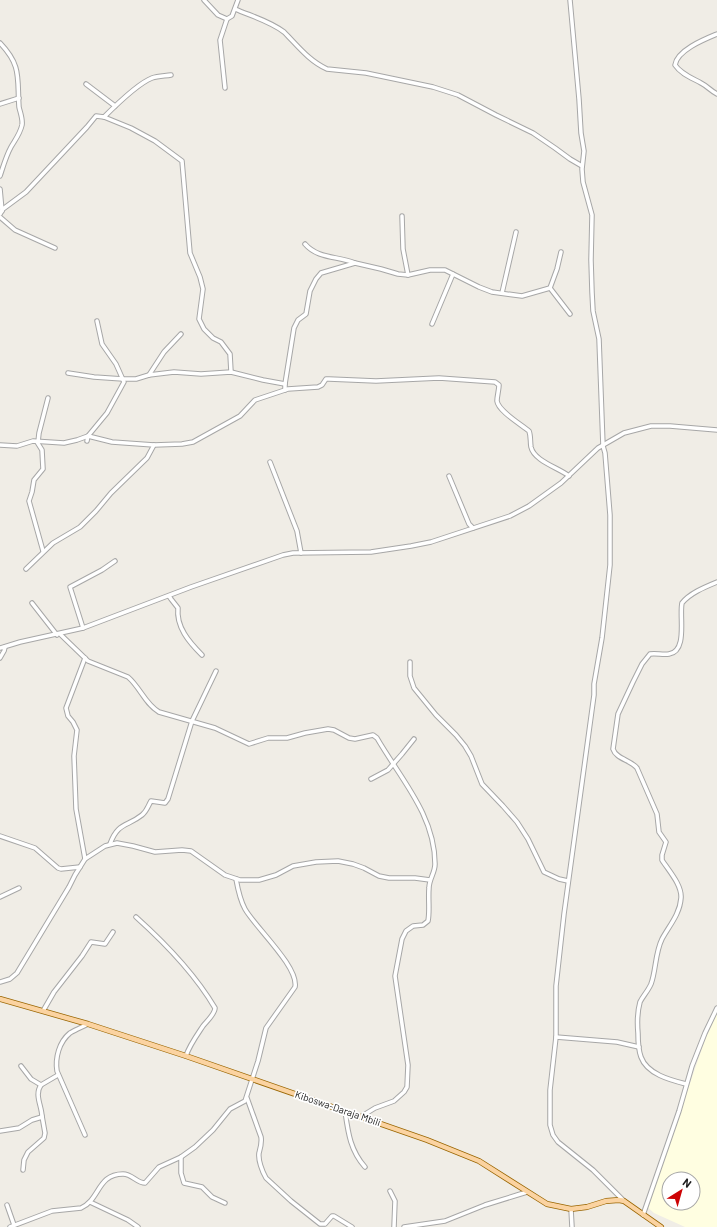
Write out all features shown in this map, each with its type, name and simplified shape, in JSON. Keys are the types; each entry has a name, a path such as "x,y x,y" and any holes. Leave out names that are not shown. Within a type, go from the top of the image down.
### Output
{"main road":[{"name":"Kiboswa-Daraja Mbili","path":"0,999 88,1024 186,1056 362,1116 462,1153 494,1169 547,1204 571,1209 587,1207 606,1201 624,1201"},
{"path":"624,1201 661,1227"}],"street":[{"path":"204,0 218,15 227,19"},
{"path":"225,88 220,40 227,19 232,16 238,0"},
{"path":"570,0 581,133 584,151 582,166 584,187 592,215 591,260 593,305 599,340 603,446 605,453 610,515 610,564 602,638 594,684 594,695 568,881 556,986 556,1037 550,1090 550,1125 552,1135 558,1142 597,1173 624,1201"},
{"path":"235,9 273,24 321,67 326,69 366,73 433,87 458,94 533,133 570,160 582,166"},
{"path":"717,34 693,45 676,59 675,65 692,79 701,83 717,94"},
{"path":"0,43 10,55 18,72 22,123 19,133 5,160 0,176"},
{"path":"104,117 133,91 151,78 171,75"},
{"path":"86,84 115,106"},
{"path":"0,104 19,98"},
{"path":"1,213 26,192 96,116 104,117 131,128 155,141 182,161 190,253 200,276 203,290 199,319 204,329 213,338 221,342 230,354 231,372"},
{"path":"0,189 1,213"},
{"path":"402,216 403,249 408,275"},
{"path":"0,217 15,230 55,248"},
{"path":"502,293 516,232"},
{"path":"305,244 309,249 321,256 346,260 398,274 408,275 437,269 445,270 479,288 492,292 522,296 550,288"},
{"path":"550,288 561,252"},
{"path":"285,390 284,384 294,328 298,320 306,314 308,297 316,279 321,273 355,263"},
{"path":"432,324 453,274"},
{"path":"550,288 570,314"},
{"path":"87,441 88,436 107,413 124,382 116,364 102,344 97,321"},
{"path":"149,374 164,352 181,334"},
{"path":"68,372 94,377 136,379 149,374 174,372 201,374 231,372 284,384"},
{"path":"0,445 17,446 33,441 64,442 77,440 88,436 112,442 154,445 182,444 200,440 216,428 240,416 255,400 285,390 318,387 326,380 334,379 376,381 439,378 495,382 499,385 497,402 510,416 530,430 531,448 535,454 551,467 569,476"},
{"path":"43,551 29,501 34,480 43,469 42,450 38,442 48,398"},
{"path":"0,648 83,628 283,555 302,553 356,553 411,546 451,536 510,516 529,506 561,483 598,448 624,433 651,426 717,430"},
{"path":"26,569 53,543 80,527 111,493 147,458 154,445"},
{"path":"270,462 297,531 302,553"},
{"path":"449,476 472,528"},
{"path":"83,628 70,587 102,570 115,561"},
{"path":"686,1084 672,1080 652,1070 641,1058 637,1017 640,1004 651,984 660,944 676,916 681,894 662,860 666,842 659,832 657,814 637,768 613,752 616,724 622,705 648,655 669,654 678,648 680,642 681,605 683,601 701,589 717,582"},
{"path":"169,596 178,608 178,616 187,639 202,655"},
{"path":"32,603 58,634 85,658 95,664 128,677 133,681 151,707 159,712 215,728 249,744 268,738 293,737 305,733 328,729 355,739 373,736 393,764 425,817 433,844 435,869 430,880 428,921 424,925 413,926 406,931 400,949 395,976 408,1065 407,1087 404,1092 394,1101 375,1108 362,1116"},
{"path":"0,658 5,647"},
{"path":"85,658 66,708 68,716 77,730 74,756 76,809 85,859"},
{"path":"410,662 410,676 414,688 465,746 472,756 482,784 504,806 517,822 528,839 544,872 559,879 568,881"},
{"path":"110,844 116,832 143,814 151,801 164,803 168,799 192,722 216,671"},
{"path":"371,779 388,770 414,739"},
{"path":"0,836 35,848 58,868 80,867"},
{"path":"0,982 10,979 17,972 85,859 99,849 110,844 124,844 155,852 187,850 225,875 236,879 259,880 276,875 293,866 316,862 338,861 358,866 379,876 389,878 415,878 430,880"},
{"path":"7,1205 12,1226 52,1211 81,1208 90,1202 103,1181 109,1177 124,1173 140,1182 145,1183 159,1167 181,1157 205,1137 230,1109 247,1098 266,1028 296,984 294,976 279,952 245,909 240,898 236,879"},
{"path":"0,897 19,888"},
{"path":"136,917 158,937 184,965 215,1008 215,1012 203,1027 186,1056"},
{"path":"43,1011 54,992 91,942 105,944 113,932"},
{"path":"643,1215 700,1044 717,1008"},
{"path":"85,1135 73,1105 58,1075 56,1063 61,1045 65,1038 88,1024"},
{"path":"556,1037 617,1042 639,1048"},
{"path":"21,1066 31,1079 41,1085"},
{"path":"23,1170 24,1160 28,1152 44,1138 45,1133 38,1101 38,1092 41,1085 58,1075"},
{"path":"247,1098 261,1137 262,1143 259,1154 266,1178 291,1201 320,1224 325,1224 334,1216 352,1227"},
{"path":"345,1111 355,1155 365,1167"},
{"path":"0,1131 19,1128 42,1116"},
{"path":"181,1157 181,1173 184,1183 202,1187 212,1197 225,1203"},
{"path":"390,1191 395,1201 394,1227"},
{"path":"404,1227 445,1222 484,1205 527,1192"},
{"path":"90,1202 118,1214 138,1227"},
{"path":"571,1209 572,1227"}],"shaded area":[{"path":"717,1013 717,1227 685,1227 654,1213 647,1207 706,1037"}]}
